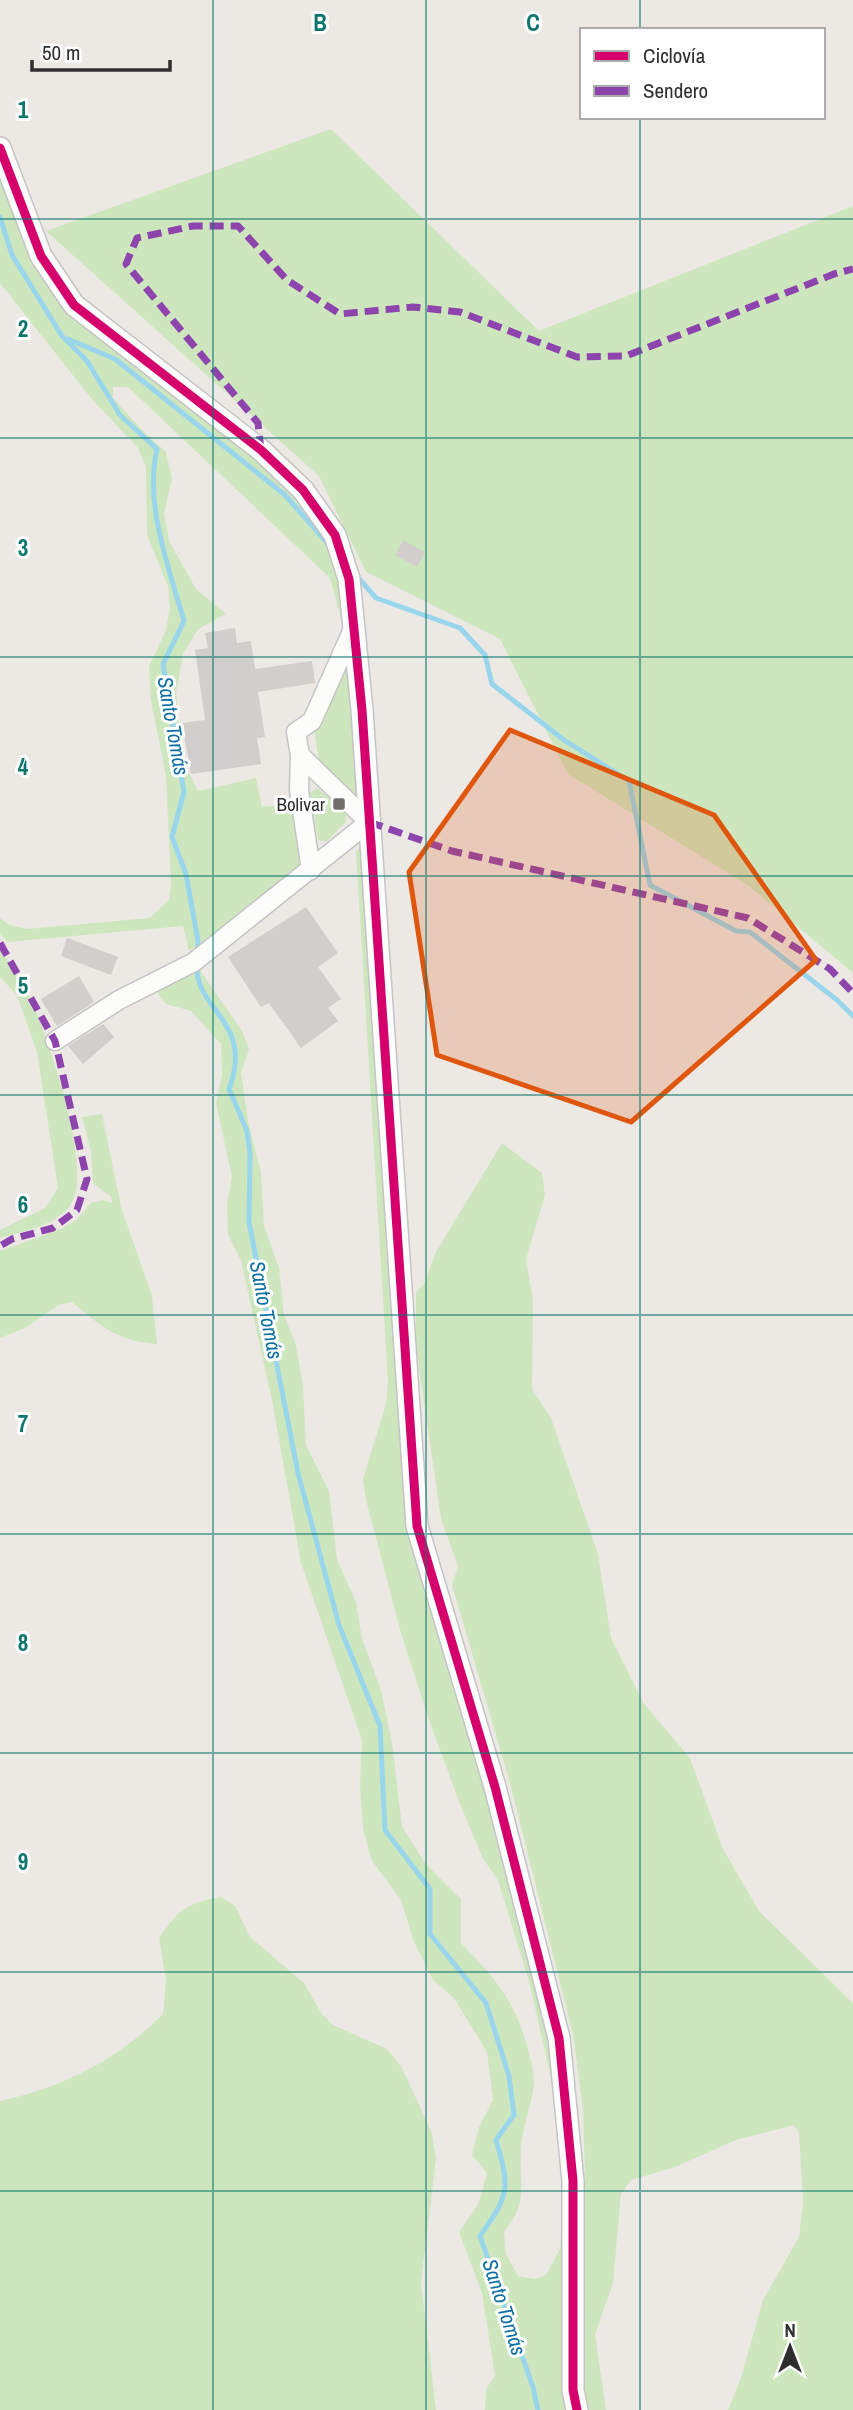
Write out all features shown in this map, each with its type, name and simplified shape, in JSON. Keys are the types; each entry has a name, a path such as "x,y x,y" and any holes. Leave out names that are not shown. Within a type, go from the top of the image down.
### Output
{"street":[{"path":"0,148 41,256 74,305 261,450 303,490 334,535 349,579 369,822 417,1526 495,1787 559,2038 573,2180 573,2390 577,2410"},
{"path":"311,870 299,790 300,755 296,732 312,721 354,626"},
{"path":"300,755 369,822"},
{"path":"55,1041 119,1000 194,962 369,822"}],"highlighted area":[{"path":"510,730 714,815 816,960 631,1122 437,1055 409,872"}],"green space":[{"path":"331,129 539,331 853,206 853,973 749,886 568,774 500,639 366,572 319,476 46,231"},
{"path":"0,177 73,313 120,354 163,384 298,491 337,557 344,629 330,578 128,387 113,387 113,398 166,452 172,478 164,514 169,541 196,589 226,614 198,629 183,654 176,693 183,760 198,791 256,778 262,807 294,804 302,847 301,866 243,914 189,951 183,926 8,942 0,934 0,918 9,925 27,929 150,918 169,900 171,883 166,776 151,700 149,666 165,633 170,610 168,586 147,535 146,467 138,448 91,398 0,283"},
{"path":"351,663 362,802 319,762 314,728 321,727 346,664"},
{"path":"317,788 346,812 346,822 326,842 318,840 310,793"},
{"path":"362,846 404,1482 548,2017 566,2114 569,2410 485,2410 486,2389 495,2376 482,2293 459,2232 479,2203 487,2173 472,2155 479,2127 493,2100 487,2052 454,1998 433,1980 414,1942 401,1900 372,1861 363,1829 360,1784 362,1740 301,1563 272,1400 241,1261 228,1235 227,1204 232,1177 216,1103 222,1075 221,1044 191,1011 166,1004 156,991 199,969 242,1031 249,1049 241,1073 248,1121 261,1173 264,1226 279,1268 284,1315 296,1345 303,1387 306,1445 329,1491 337,1560 356,1602 362,1639 381,1690 392,1743 402,1826 424,1862 461,1899 461,1943 502,1990 516,2015 532,2064 534,2083 521,2143 520,2203 504,2232 506,2254 518,2276 535,2279 546,2275 560,2249 565,2177 560,2118 530,1985 498,1880 483,1859 427,1714 401,1633 366,1500 363,1479 386,1404 388,1382 356,851"},
{"path":"0,950 16,972 33,1004 53,1059 71,1124 77,1179 74,1198 61,1215 42,1226 0,1238 0,1230 45,1208 58,1188 37,1052 17,995 0,977"},
{"path":"102,1114 121,1207 152,1296 157,1344 120,1336 92,1319 72,1302 59,1305 25,1328 0,1338 0,1251 61,1229 76,1220 91,1203 103,1200 112,1203 111,1197 93,1183 91,1151 82,1117"},
{"path":"502,1143 542,1173 545,1195 526,1259 533,1300 532,1389 551,1418 598,1554 611,1638 644,1704 690,1758 723,1849 759,1911 853,2003 853,2410 728,2410 741,2378 763,2300 799,2237 803,2202 799,2133 794,2125 736,2140 675,2167 631,2180 621,2194 613,2283 595,2334 606,2410 585,2410 581,2388 585,2179 583,2110 573,2034 510,1783 452,1585 458,1566 441,1519 416,1347 416,1293 425,1282 436,1252"},
{"path":"221,1897 235,1906 250,1937 304,1983 322,2014 333,2025 387,2049 402,2068 432,2133 436,2159 421,2282 436,2410 0,2410 0,2101 46,2088 88,2070 127,2045 163,2014 166,1980 159,1938 184,1909"}],"building":[{"path":"403,540 425,552 417,567 395,555"},
{"path":"235,628 237,643 251,641 255,669 312,661 315,683 258,692 265,737 257,738 261,764 191,774 182,723 205,720 195,650 208,648 205,633"},
{"path":"306,907 338,953 318,967 341,999 328,1008 338,1021 301,1048 269,1003 261,1007 228,957"},
{"path":"67,938 118,957 111,975 61,956"},
{"path":"79,976 94,1002 57,1026 41,999"},
{"path":"103,1024 114,1037 83,1064 68,1046"}],"waterway":[{"name":"Santo Tomás","path":"0,217 12,255 62,336 87,361 120,415 157,449 154,470 156,514 165,558 184,621 163,664 184,792 172,837 186,874 198,941 197,955"},
{"path":"68,339 115,359 285,495 330,546"},
{"path":"355,574 376,598 460,628 485,655 492,684 564,740 629,781 650,885 736,931 750,932 837,1000 853,1016"},
{"name":"Santo Tomás","path":"197,965 204,994 222,1018 235,1047 235,1066 229,1089 247,1131 250,1154 249,1222 298,1473 339,1625 380,1726 385,1830 430,1889 430,1934 486,2003 509,2076 514,2115 496,2140 504,2169 504,2190 497,2210 480,2236 533,2387 538,2410"}],"marked path":[{"path":"261,450 258,423 126,264 137,238 193,226 238,226 287,280 340,314 413,307 460,312 577,357 626,356 834,274 853,269"},
{"path":"369,822 452,851 748,918 830,969 853,993"},
{"path":"0,943 55,1041 87,1179 77,1210 53,1228 12,1239 0,1246"}],"cycle path":[{"path":"0,148 41,256 74,305 261,450 303,490 335,535 349,579 362,710 417,1526 495,1787 559,2038 573,2181 573,2390 577,2410"}],"place":[{"name":"Bolivar","path":"339,804"}]}
